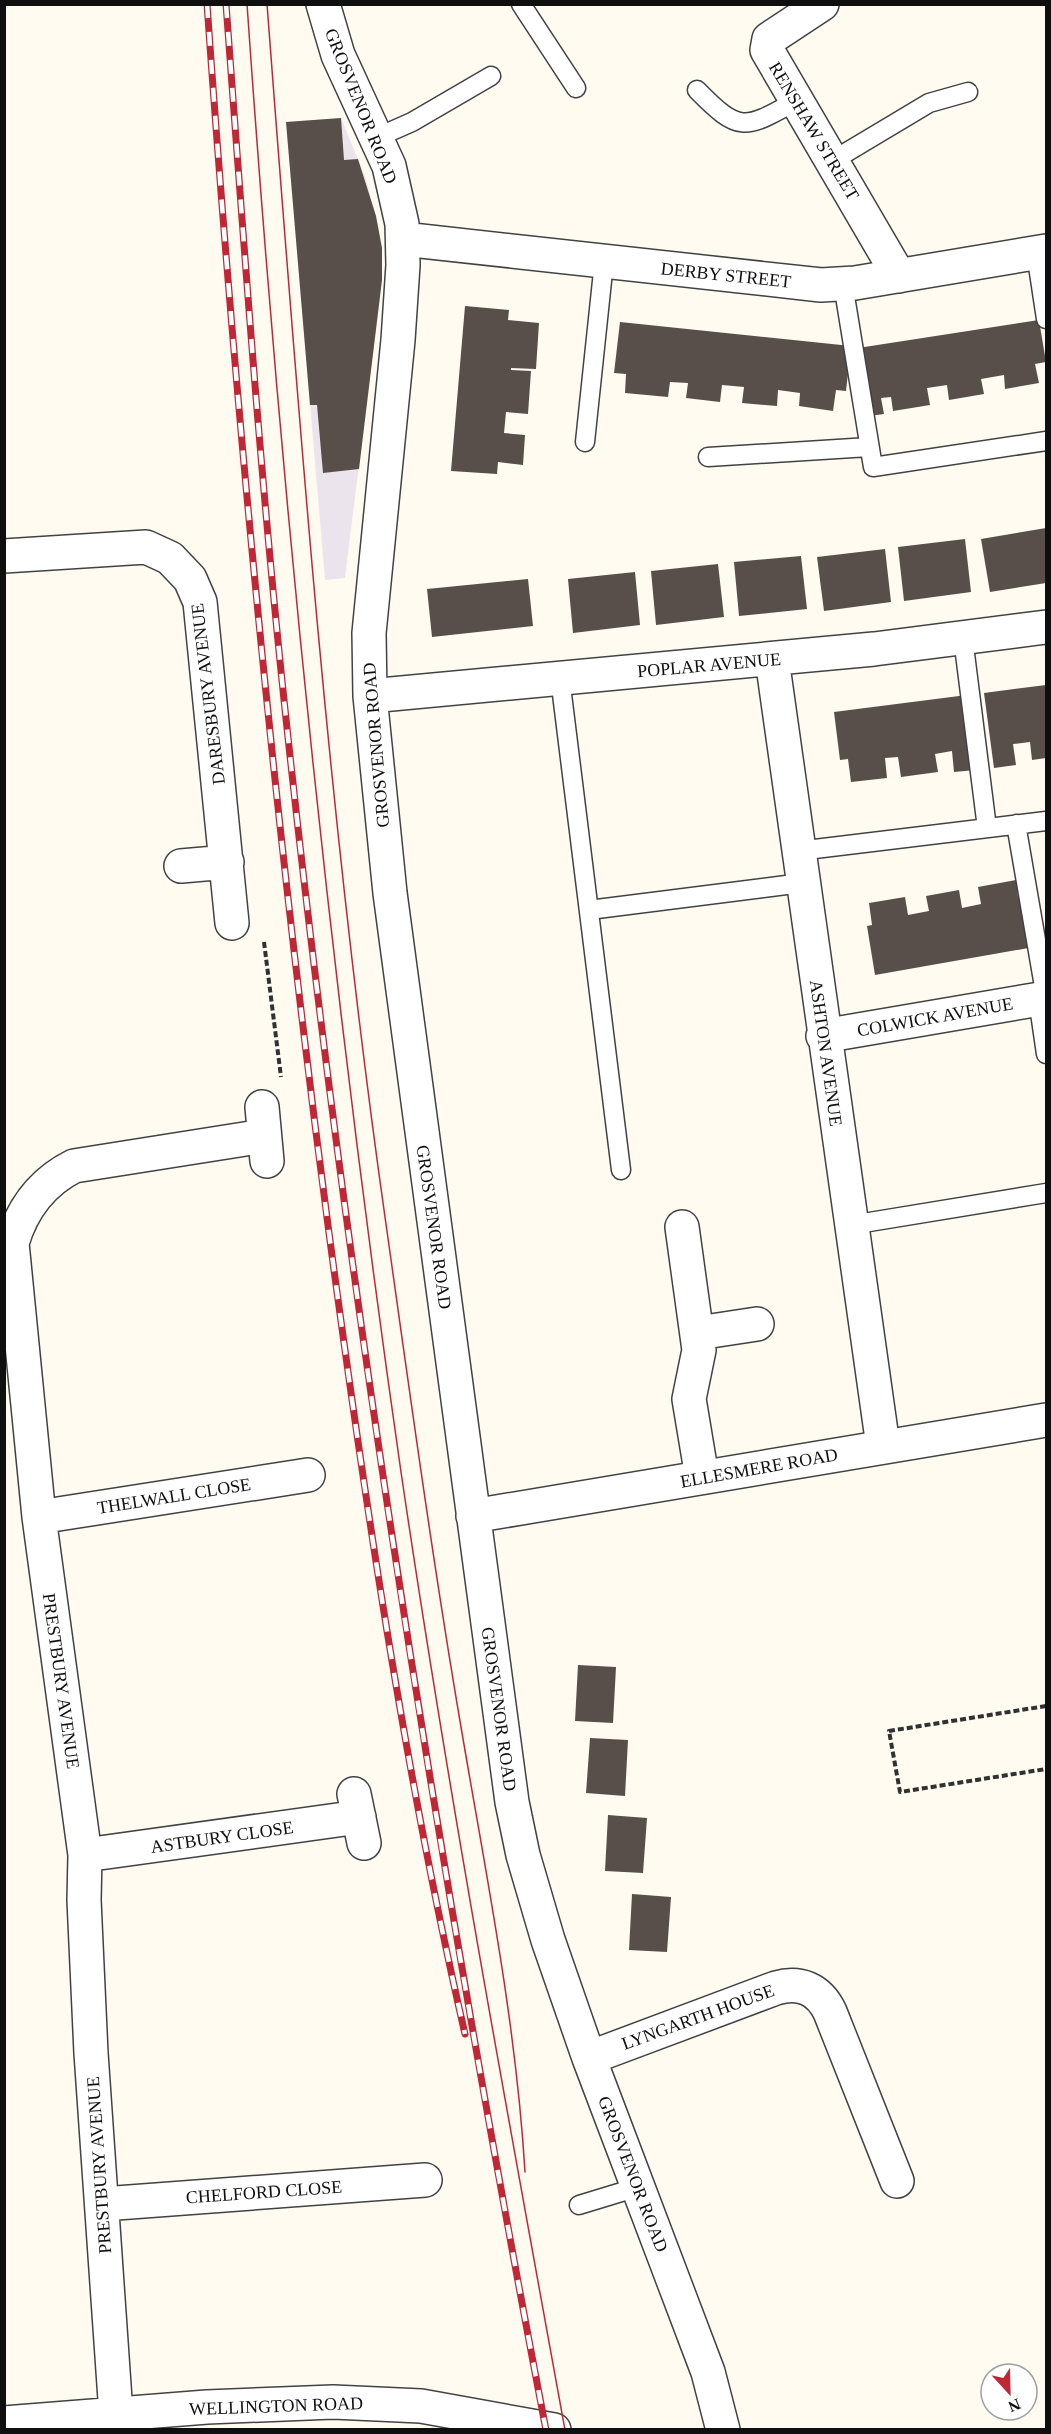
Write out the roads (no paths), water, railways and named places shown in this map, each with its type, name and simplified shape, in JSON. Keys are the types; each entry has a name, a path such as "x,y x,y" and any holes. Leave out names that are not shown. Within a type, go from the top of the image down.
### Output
{"street":[{"name":"GROSVENOR ROAD","path":"323,4 336,50 378,137 393,178 400,206 403,239 398,340 369,633 370,696 390,893 472,1516 517,1829 533,1893 589,2058 708,2372 723,2430"},
{"name":"RENSHAW STREET","path":"822,4 777,33 766,44 770,57 899,276"},
{"name":"DERBY STREET","path":"403,239 806,284 843,284 1041,252"},
{"name":"DARESBURY AVENUE","path":"4,556 146,547 170,558 190,579 200,602 232,923"},
{"name":"POPLAR AVENUE","path":"370,696 772,659 1047,627"},
{"name":"ASHTON AVENUE","path":"772,659 883,1446"},
{"path":"181,866 227,862"},
{"name":"COLWICK AVENUE","path":"824,1036 1044,998"},
{"name":"PRESTBURY AVENUE","path":"116,2414 91,2053 84,1900 85,1856 39,1516 12,1263 12,1243 24,1213 45,1186 74,1166 264,1135"},
{"path":"682,1227 698,1333 698,1366 689,1399 702,1477"},
{"path":"698,1333 757,1323"},
{"name":"ELLESMERE ROAD","path":"472,1516 1047,1420"},
{"name":"THELWALL CLOSE","path":"39,1516 308,1476"},
{"name":"ASTBURY CLOSE","path":"85,1856 359,1818"},
{"name":"LYNGARTH HOUSE","path":"589,2058 776,1988 796,1985 812,1990 820,1996 830,2012 897,2181"},
{"name":"CHELFORD CLOSE","path":"102,2204 425,2180"},
{"name":"WELLINGTON ROAD","path":"4,2423 207,2407 375,2403 464,2411 550,2429"}],"lane":[{"path":"521,4 576,88"},
{"path":"378,137 412,122 491,76"},
{"path":"697,90 718,111 744,125 757,122 796,101"},
{"path":"832,161 929,103 968,92"},
{"path":"1041,252 1047,319"},
{"path":"585,442 604,262"},
{"path":"843,284 873,467 1047,441"},
{"path":"708,457 869,447"},
{"path":"963,638 987,828"},
{"path":"560,678 621,1170"},
{"path":"798,851 1047,821"},
{"path":"1016,824 1044,998 1047,1054"},
{"path":"589,910 802,883"},
{"path":"851,1225 1047,1193"},
{"path":"579,2205 638,2187"}],"tram line":[{"path":"247,4 292,556 310,740 352,1106 401,1472 438,1712 565,2430"},
{"path":"267,4 316,612 347,915 385,1217 431,1536 515,2060 525,2172"}],"railway":[{"path":"207,4 244,466 274,773 309,1080 343,1333 388,1635 423,1835 465,2034"},
{"path":"226,4 269,547 311,942 338,1155 367,1368 433,1794 506,2218 546,2430"}]}
